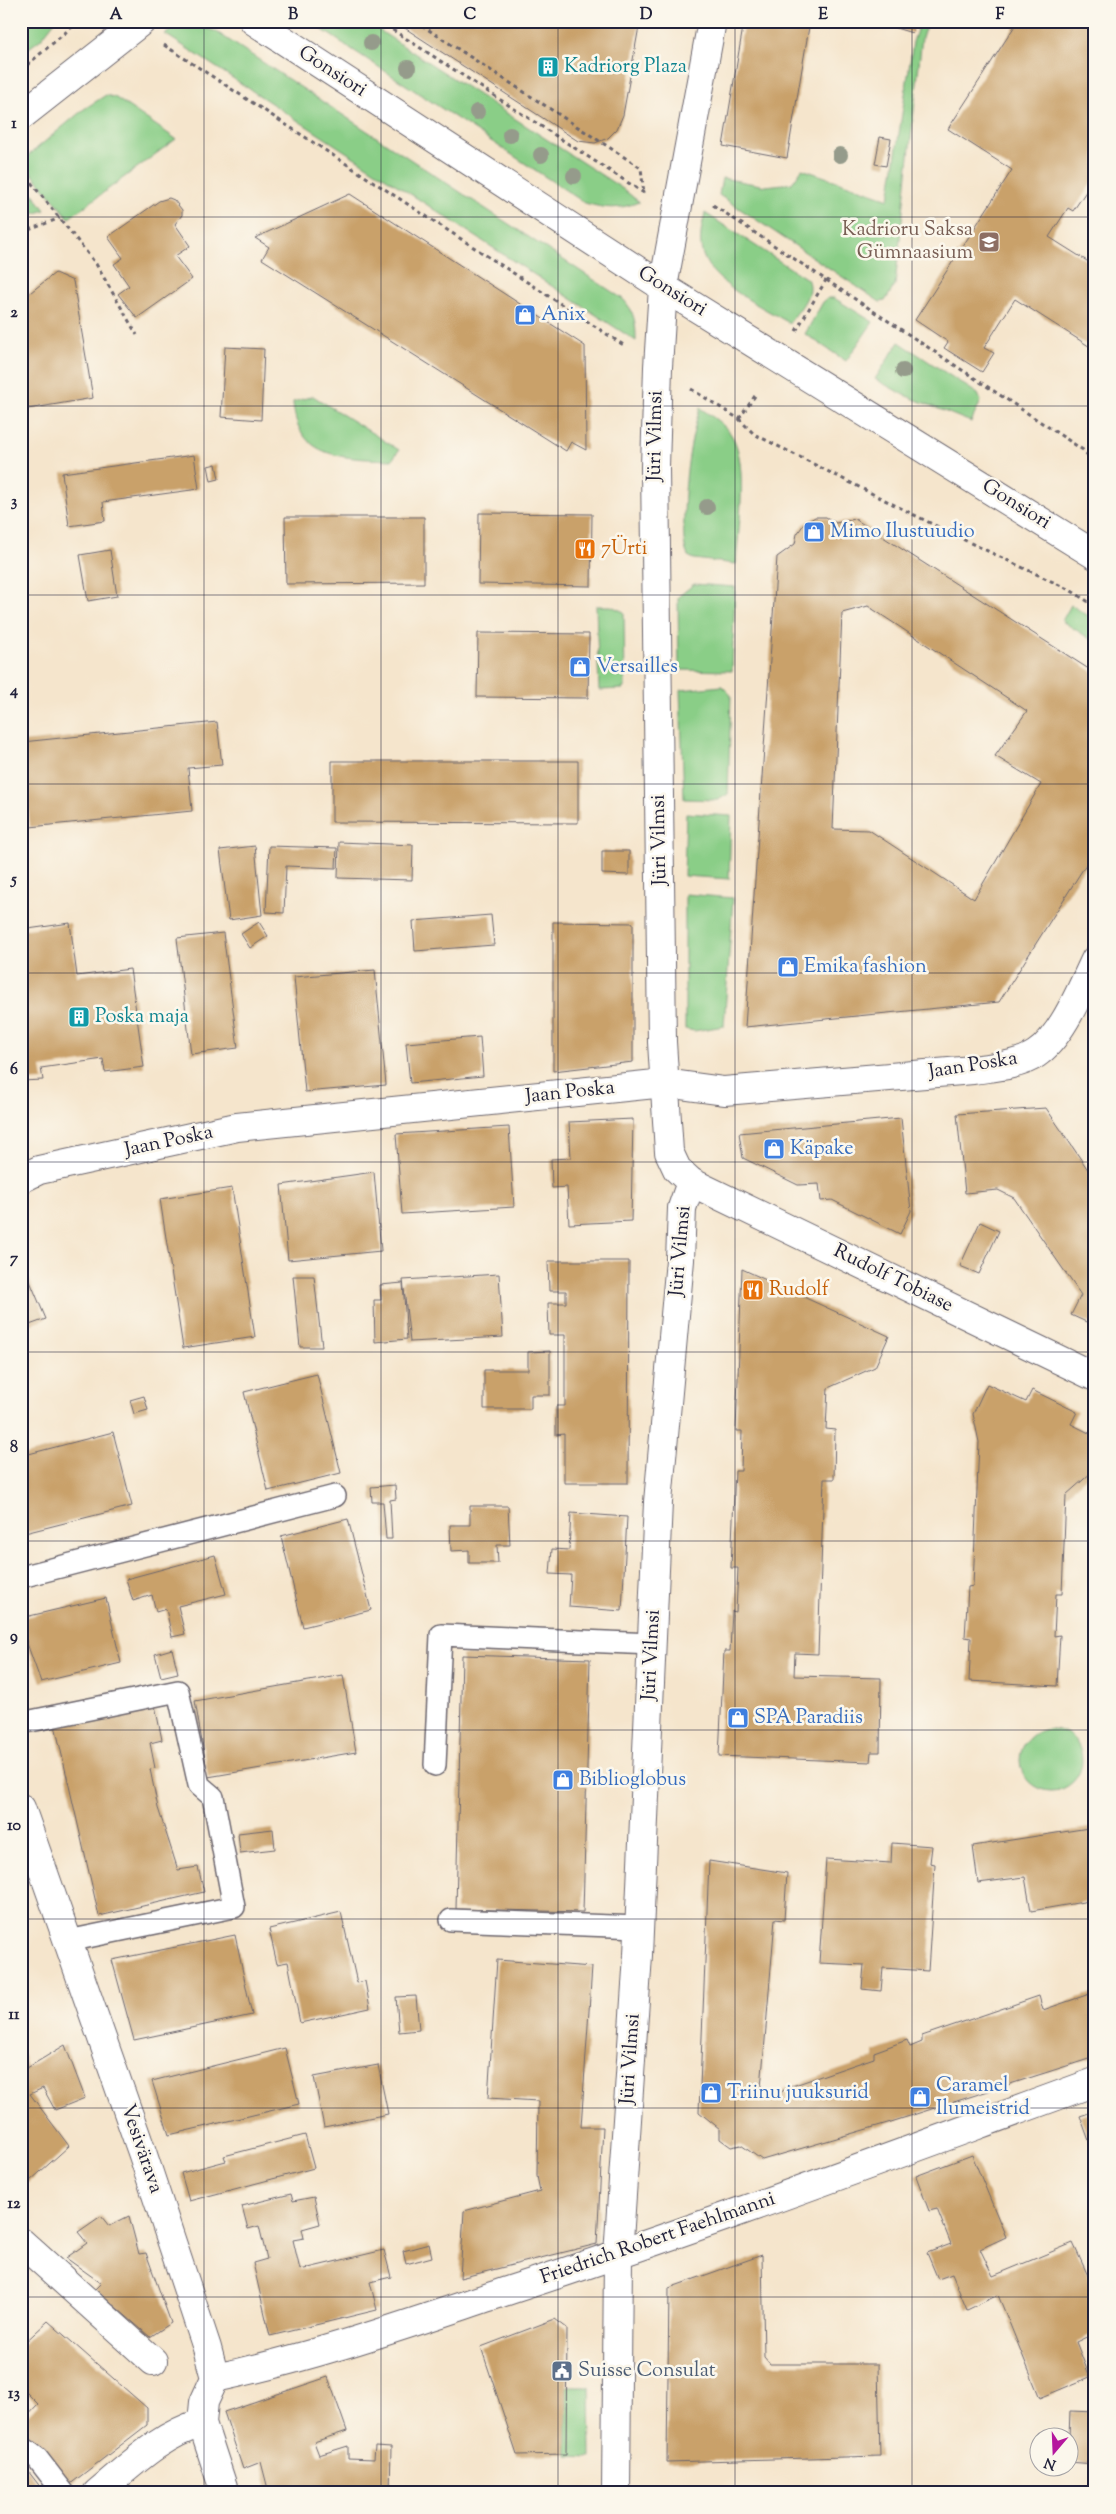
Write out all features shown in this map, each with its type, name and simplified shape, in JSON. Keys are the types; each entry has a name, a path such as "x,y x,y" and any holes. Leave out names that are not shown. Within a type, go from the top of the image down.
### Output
{"street":[{"path":"21,116 142,21"},
{"name":"Gonsiori","path":"254,21 663,286 1095,555"},
{"name":"Jüri Vilmsi","path":"616,2493 618,2255 640,1927 658,1502 680,1260 682,1208 691,1182 676,1169 670,1152 662,1042 655,467 658,367 663,286 712,21"},
{"name":"Jaan Poska","path":"21,1179 39,1170 237,1127 665,1084 724,1091 973,1070 1014,1063 1036,1054 1056,1034 1091,977"},
{"name":"Rudolf Tobiase","path":"691,1182 1095,1377"},
{"name":"Vesivärava","path":"21,1808 160,2205 215,2378"},
{"name":"Friedrich Robert Faehlmanni","path":"215,2378 244,2372 405,2325 618,2255 1095,2082"},
{"path":"21,2242 153,2361"},
{"path":"215,2378 204,2402 202,2423 225,2493"},
{"path":"97,2493 160,2441 184,2428 202,2423"}],"lane":[{"path":"21,1577 335,1496"},
{"path":"435,1765 441,1635 652,1644"},
{"path":"21,1723 178,1691 199,1785 213,1797 234,1907 68,1941"},
{"path":"451,1920 640,1927"},
{"path":"21,2446 36,2458 64,2493"}],"path":[{"path":"21,70 79,21"},
{"path":"379,21 644,194 641,168 415,21"},
{"path":"160,42 739,419 754,434 958,537 1070,590 1095,606"},
{"path":"21,170 96,264 137,335"},
{"path":"705,204 714,205 1083,450 1095,463"},
{"path":"21,233 60,218"},
{"path":"796,332 826,280"},
{"path":"739,419 757,393"},
{"path":"21,1103 23,1101 22,1081"}],"green space":[{"path":"21,21 55,21 41,39 21,54"},
{"path":"309,21 365,21 623,189 639,202 612,208 585,203"},
{"path":"920,21 928,21 922,37 895,285 885,301 880,302 719,195 722,178 766,186 792,183 802,169 889,199 913,42"},
{"path":"193,25 215,31 623,299 634,318 636,341 165,34 176,28"},
{"path":"106,95 116,98 176,139 69,218 23,163 24,159 84,109"},
{"path":"21,177 45,210 21,218"},
{"path":"705,213 807,279 809,291 807,296 801,308 789,323 740,294 717,276 708,266 701,244"},
{"path":"828,298 834,298 873,322 846,361 805,334 823,302"},
{"path":"899,342 978,394 981,401 971,422 904,395 875,379"},
{"path":"313,396 399,450 392,460 342,456 314,446 304,436 297,421 293,402"},
{"path":"700,408 726,428 737,448 740,463 741,498 736,564 694,559 688,556 685,546 685,487 690,448"},
{"path":"694,584 735,587 732,671 679,670 678,597"},
{"path":"1071,605 1095,620 1095,642 1062,621"},
{"path":"596,606 611,606 624,612 625,685 623,689 599,690"},
{"path":"722,686 731,695 728,794 718,800 684,799 680,690"},
{"path":"686,813 731,816 729,879 684,876"},
{"path":"685,894 733,898 724,1026 694,1031 685,1029"},
{"path":"1051,1729 1063,1731 1073,1738 1080,1748 1082,1760 1080,1772 1073,1782 1063,1789 1051,1791 1039,1789 1029,1782 1022,1772 1020,1760 1022,1748 1029,1738 1039,1731"},
{"path":"567,2386 590,2386 591,2457 567,2456"}],"building":[{"name":"Kadriorg Plaza","path":"394,21 640,21 623,115 617,129 608,138 595,143 578,141"},
{"path":"744,21 810,21 787,158 723,146"},
{"path":"884,21 916,21 912,33 883,24"},
{"path":"1018,21 1095,21 1095,178 1073,211 1068,208 1049,237 1095,266 1095,350 1015,299 984,348 994,353 982,372 944,348 948,342 915,320 1012,170 948,129"},
{"path":"880,137 891,139 886,166 875,164"},
{"path":"350,194 585,346 586,450 571,442 566,451 262,259 269,247 255,238"},
{"path":"169,198 174,200 182,210 182,215 175,224 190,246 175,256 192,279 137,318 118,294 129,286 114,264 123,258 108,237 159,201"},
{"path":"55,273 73,281 93,398 28,409 21,387 21,300"},
{"path":"225,347 264,349 261,420 221,417"},
{"path":"194,455 199,489 103,502 105,521 69,526 62,473"},
{"path":"216,464 219,479 211,481 208,466"},
{"path":"479,513 592,514 591,586 478,584"},
{"path":"285,517 424,517 424,583 286,584"},
{"path":"815,517 826,517 836,523 855,519 1095,673 1095,850 999,1002 745,1027 777,557 795,544 797,534 804,524","holes":["868,606 1027,711 995,756 1041,784 974,899 869,830 833,829 842,613"]},
{"path":"110,550 117,596 88,601 80,555"},
{"path":"478,633 589,634 588,698 477,697"},
{"path":"217,722 222,765 188,768 192,811 30,827 22,742"},
{"path":"332,761 578,761 578,823 332,822"},
{"path":"339,842 413,845 412,880 338,878"},
{"path":"255,846 262,915 229,920 220,850"},
{"path":"269,846 337,848 336,868 286,866 284,913 266,912"},
{"path":"602,851 629,851 629,875 602,874"},
{"path":"491,915 494,945 415,951 413,921"},
{"path":"259,922 268,936 250,948 241,934"},
{"path":"553,922 633,923 633,1062 553,1071"},
{"name":"Poska maja","path":"70,923 77,976 130,969 144,1067 105,1072 103,1059 41,1068 43,1080 21,1081 21,930"},
{"path":"223,933 238,1048 191,1054 177,938"},
{"path":"375,970 386,1085 305,1092 294,977"},
{"path":"480,1037 483,1076 410,1083 406,1043"},
{"path":"1046,1108 1095,1180 1095,1326 1071,1315 1081,1295 1014,1198 998,1190 965,1193 957,1114"},
{"path":"901,1118 911,1211 900,1234 832,1200 821,1201 819,1184 798,1185 743,1158 739,1133"},
{"path":"633,1119 631,1221 569,1224 567,1187 552,1188 551,1159 571,1158 569,1122"},
{"path":"509,1127 514,1207 402,1214 396,1134"},
{"path":"374,1172 381,1251 288,1260 281,1185"},
{"path":"232,1188 255,1337 183,1348 160,1199"},
{"path":"980,1222 999,1231 979,1274 960,1266"},
{"path":"21,1260 46,1319 21,1328"},
{"path":"548,1261 629,1261 628,1483 564,1483 564,1434 556,1435 556,1406 565,1406 565,1335 549,1335 548,1303 566,1303 566,1291 549,1291"},
{"path":"742,1269 889,1336 875,1367 828,1388 826,1429 835,1430 834,1479 824,1479 818,1654 795,1653 794,1676 881,1678 880,1752 871,1752 870,1762 719,1756 724,1651 730,1651 732,1611 736,1612 738,1568 731,1568 735,1471 741,1471 742,1431 736,1431"},
{"path":"499,1274 503,1337 410,1342 403,1280"},
{"path":"293,1276 314,1276 322,1347 300,1347"},
{"path":"403,1283 407,1339 375,1342 374,1300 381,1300 380,1285"},
{"path":"550,1351 550,1395 531,1395 531,1409 484,1409 484,1370 528,1370 528,1352"},
{"path":"317,1374 341,1473 268,1491 244,1392"},
{"path":"987,1384 1026,1402 1032,1390 1077,1412 1071,1424 1095,1436 1095,1467 1092,1472 1066,1495 1062,1594 1056,1594 1054,1636 1060,1635 1057,1686 969,1681 971,1638 965,1637 968,1587 973,1586 979,1442 973,1414"},
{"path":"144,1396 148,1410 134,1414 130,1400"},
{"path":"113,1432 132,1506 21,1534 21,1456"},
{"path":"395,1485 396,1499 390,1500 392,1539 386,1539 383,1502 372,1502 371,1487"},
{"path":"470,1506 508,1506 510,1545 497,1545 498,1563 469,1563 469,1550 451,1551 450,1525 470,1525"},
{"path":"571,1513 627,1517 622,1611 569,1607 571,1575 550,1574 552,1549 569,1550"},
{"path":"348,1519 371,1610 303,1627 281,1536"},
{"path":"215,1555 226,1594 178,1606 185,1634 172,1637 166,1609 156,1612 152,1595 133,1601 126,1579"},
{"path":"106,1598 121,1663 41,1682 21,1627 21,1618"},
{"path":"172,1649 178,1673 161,1677 155,1654"},
{"path":"462,1655 590,1659 583,1912 456,1909"},
{"path":"343,1675 356,1752 208,1777 195,1701"},
{"path":"155,1705 162,1740 150,1743 155,1768 150,1769 158,1808 178,1870 198,1867 204,1892 99,1916 55,1725"},
{"path":"1095,1827 1095,1900 1031,1911 1025,1877 978,1883 973,1846"},
{"path":"273,1829 275,1849 240,1853 238,1833"},
{"path":"892,1843 932,1846 930,1863 935,1864 928,1971 883,1968 881,1991 862,1989 864,1965 819,1963 826,1859 891,1863"},
{"path":"709,1861 787,1873 784,1920 775,1919 761,2088 774,2099 786,2088 874,2058 874,2052 907,2040 910,2047 922,2042 922,2036 1039,1996 1043,2010 1095,1992 1095,2057 891,2122 762,2160 741,2145 731,2147 720,2139 720,2129 699,2112"},
{"path":"341,1912 357,1983 365,1981 370,2008 300,2023 288,1962 277,1964 269,1929"},
{"path":"235,1935 252,2015 134,2040 112,1960"},
{"path":"497,1960 592,1967 581,2127 603,2127 597,2244 460,2278 464,2211 540,2191 537,2176 538,2101 488,2098"},
{"path":"416,1996 419,2030 399,2032 396,1997"},
{"path":"65,2045 85,2098 55,2110 43,2088 30,2094 69,2146 21,2189 21,2047 27,2068"},
{"path":"285,2048 299,2104 169,2135 152,2081"},
{"path":"378,2065 388,2114 324,2127 314,2077"},
{"path":"1095,2111 1095,2157 1080,2116"},
{"path":"305,2135 314,2168 189,2201 181,2173 226,2161 224,2156"},
{"path":"972,2155 1006,2237 980,2249 993,2276 1073,2243 1095,2291 1095,2333 1076,2342 1090,2377 1040,2398 998,2295 967,2310 952,2274 938,2279 927,2253 951,2244 937,2209 929,2211 916,2176"},
{"path":"291,2194 293,2201 314,2197 320,2224 302,2229 304,2238 293,2240 300,2270 384,2250 391,2277 370,2282 377,2310 270,2336 253,2263 267,2259 259,2226 248,2229 242,2206"},
{"path":"101,2216 109,2226 129,2216 139,2254 146,2253 171,2323 150,2337 95,2289 101,2283 66,2258 87,2243 78,2232"},
{"path":"429,2244 432,2257 406,2264 403,2251"},
{"path":"762,2255 764,2357 770,2364 878,2364 880,2456 667,2462 669,2288"},
{"path":"555,2319 567,2328 566,2454 517,2455 481,2347"},
{"path":"48,2321 147,2408 147,2425 69,2485 21,2427 21,2422 38,2404 21,2387 21,2346"},
{"path":"328,2377 347,2431 314,2442 319,2455 348,2446 348,2458 374,2459 375,2446 391,2447 390,2493 326,2491 269,2493 261,2462 243,2469 224,2412"},
{"path":"1070,2411 1095,2412 1095,2464 1078,2463 1078,2426 1069,2426"},
{"path":"21,2462 45,2493 21,2493"},
{"path":"974,2489 1012,2491 1012,2493 974,2493"}],"place":[{"name":"Kadriorg Plaza","path":"548,67"},
{"name":"Kadrioru Saksa Gümnaasium","path":"989,242"},
{"name":"Anix","path":"525,315"},
{"name":"Mimo Ilustuudio","path":"814,532"},
{"name":"7Ürti","path":"585,549"},
{"name":"Versailles","path":"580,667"},
{"name":"Emika fashion","path":"788,967"},
{"name":"Poska maja","path":"79,1017"},
{"name":"Käpake","path":"774,1149"},
{"name":"Rudolf","path":"753,1290"},
{"name":"SPA Paradiis","path":"738,1718"},
{"name":"Biblioglobus","path":"563,1780"},
{"name":"Triinu juuksurid","path":"711,2093"},
{"name":"Caramel Ilumeistrid","path":"920,2097"},
{"name":"Suisse Consulat","path":"562,2371"}]}
